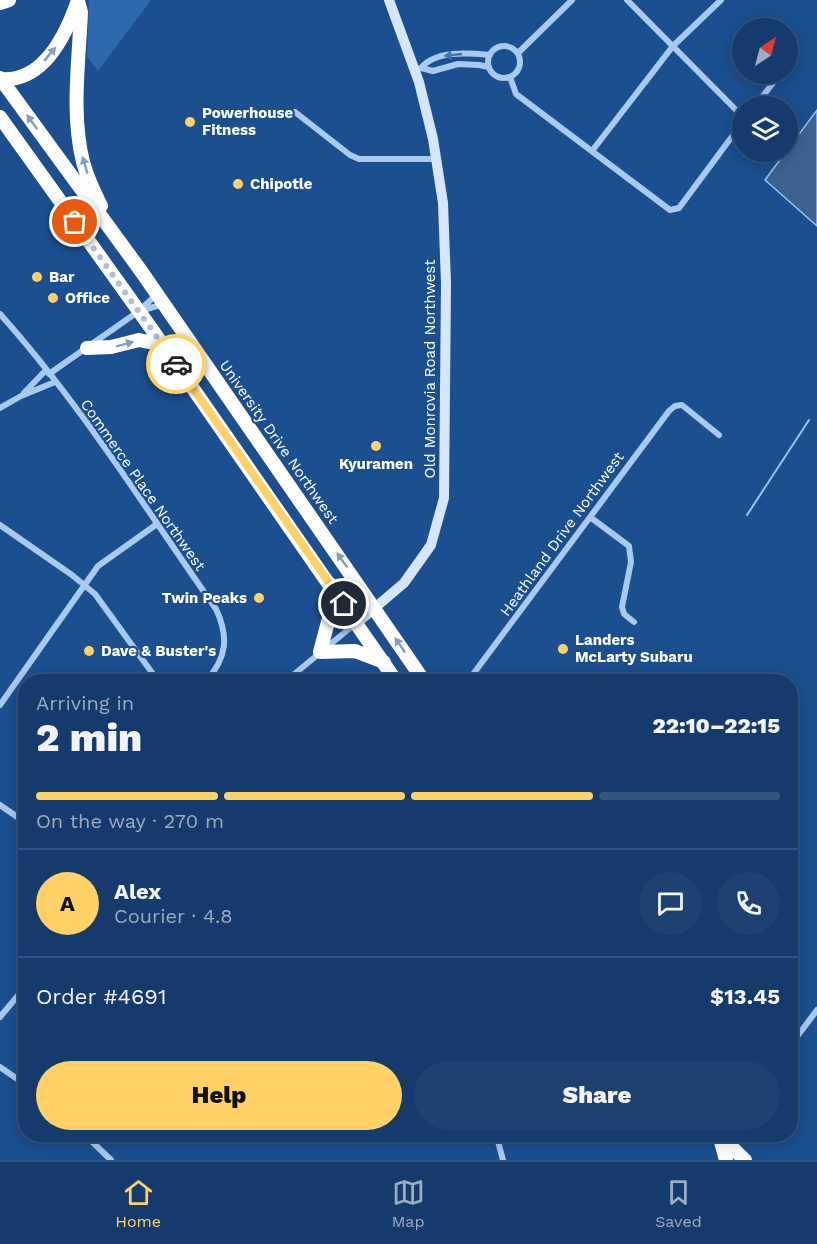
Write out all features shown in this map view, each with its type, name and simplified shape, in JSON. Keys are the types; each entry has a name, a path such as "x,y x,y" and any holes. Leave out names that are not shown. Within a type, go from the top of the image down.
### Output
{"highway":[{"path":"0,3 9,0"},
{"path":"0,79 12,79 24,75 50,57 66,33 78,1"},
{"path":"78,1 81,12 77,81 80,145 91,186 116,237"},
{"name":"University Drive Northwest","path":"0,79 160,299 419,674"},
{"path":"0,117 163,345 392,674"},
{"path":"0,135 26,154"},
{"path":"87,348 111,347 139,340 163,345"},
{"path":"330,584 328,618 320,652 355,651 384,662"},
{"path":"722,1142 726,1160"},
{"path":"727,1142 745,1160"}],"street":[{"name":"Old Monrovia Road Northwest","path":"294,674 404,583 431,545 444,498 445,237 443,203 437,159 418,69 389,0"},
{"path":"518,53 572,0"},
{"path":"627,0 732,106"},
{"path":"592,151 674,46 721,0"},
{"path":"489,67 490,55 496,48 506,46 518,53"},
{"path":"418,69 433,71 458,64 479,64 489,67 495,75 510,77 520,67 518,53"},
{"path":"418,69 428,60 451,54 490,55"},
{"path":"510,77 516,94 670,210 679,208 732,136"},
{"path":"763,96 772,84"},
{"path":"295,112 359,159 437,159"},
{"path":"139,311 160,299"},
{"path":"21,396 47,372 160,299"},
{"name":"Commerce Place Northwest","path":"0,314 55,382 216,609 225,637 223,654 210,674"},
{"path":"0,408 21,396 55,382"},
{"name":"Heathland Drive Northwest","path":"473,674 669,411 675,406 682,405 719,435"},
{"path":"590,517 629,546 631,562 622,607 624,614 634,622"},
{"path":"22,674 98,566 157,524"},
{"path":"0,525 95,594 153,674"},
{"path":"0,705 18,680"},
{"path":"0,805 18,817"},
{"path":"0,1017 18,996"},
{"path":"798,1035 817,1010"},
{"path":"0,1067 18,1079"},
{"path":"92,1142 111,1160"},
{"path":"497,1142 502,1160"}],"shaded area":[{"path":"89,0 151,0 98,71 87,57"},
{"path":"817,110 817,226 765,180 778,162 798,162 798,136"}],"waterway":[{"path":"747,515 809,420"}],"way so far":[{"path":"75,222 176,364"}],"place":[{"name":"Powerhouse Fitness","path":"190,122"},
{"name":"Chipotle","path":"238,184"},
{"name":"Bar","path":"37,277"},
{"name":"Office","path":"53,298"},
{"name":"Kyuramen","path":"376,446"},
{"name":"Twin Peaks","path":"259,598"},
{"name":"Landers McLarty Subaru","path":"563,649"},
{"name":"Dave & Buster's","path":"89,651"}],"route":[{"path":"176,364 344,604"}]}
